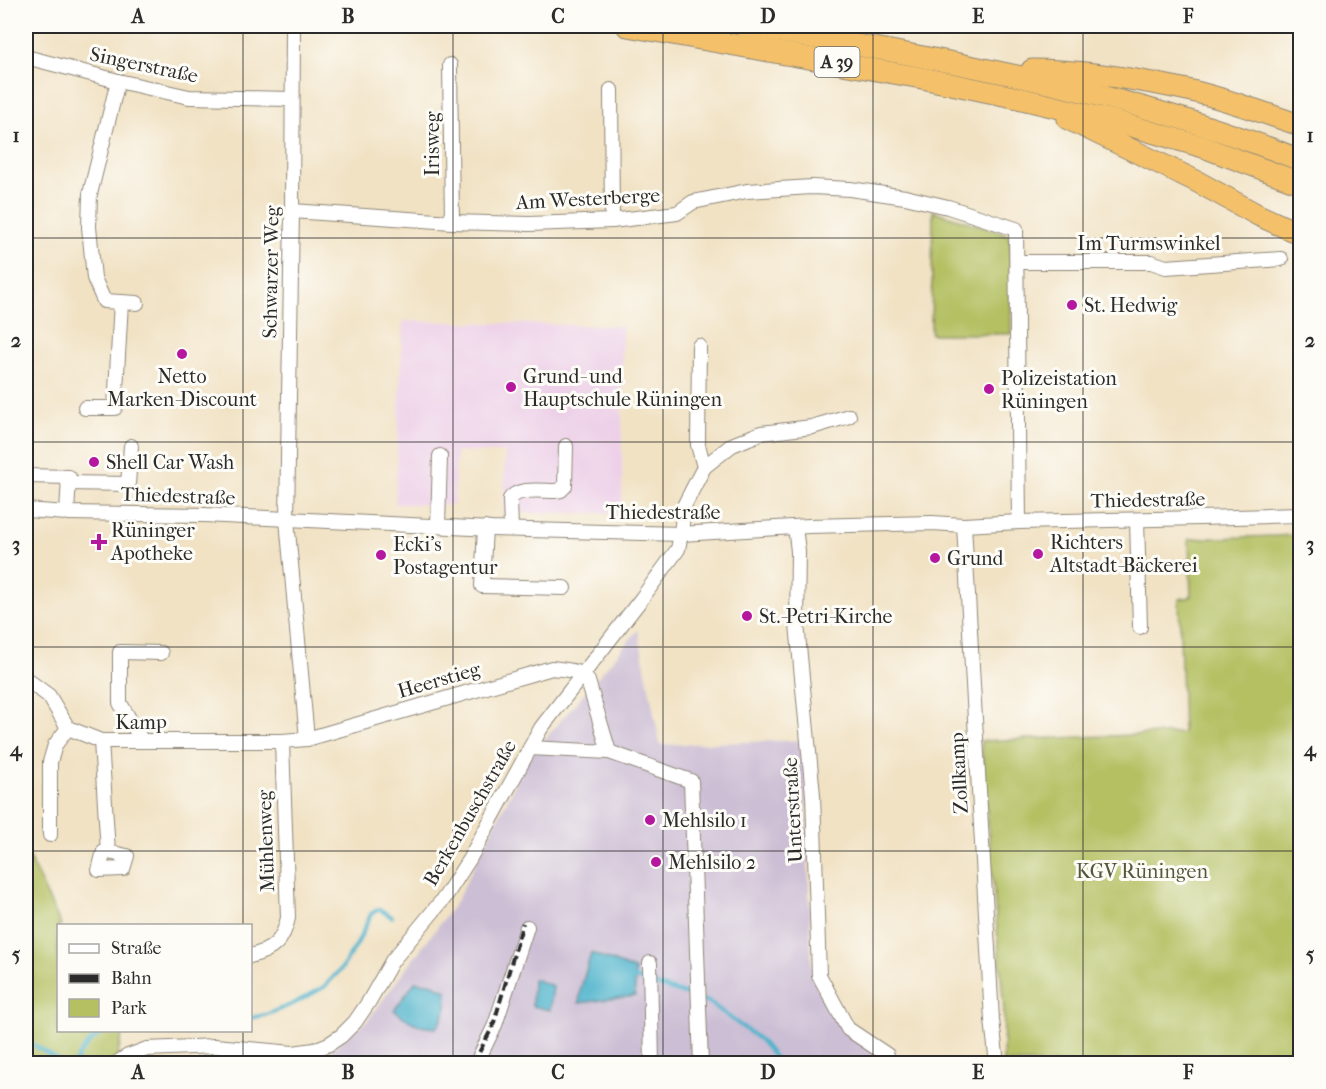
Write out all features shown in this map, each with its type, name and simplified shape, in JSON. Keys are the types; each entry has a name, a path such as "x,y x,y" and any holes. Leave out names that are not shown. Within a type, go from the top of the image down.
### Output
{"highway":[{"name":"A 39","path":"627,26 830,61 1018,98 1114,121 1203,147 1300,183"},
{"name":"A 39","path":"744,26 990,70 1098,96 1209,126 1300,160"},
{"path":"990,70 1045,70 1103,75 1178,88 1300,125"},
{"path":"1018,98 1110,138 1258,215 1300,234"}],"street":[{"name":"Schwarzer Weg","path":"286,520 293,26"},
{"name":"Singerstraße","path":"26,57 189,97 292,99"},
{"name":"Irisweg","path":"450,65 452,222"},
{"path":"118,81 90,194 89,227 94,278 104,302 137,303"},
{"path":"611,90 612,221"},
{"name":"Am Westerberge","path":"292,211 452,222 528,224 612,221 677,213 693,202 747,191 812,187 850,189 905,197 948,207 1016,229 1019,522"},
{"name":"Im Turmswinkel","path":"1017,262 1151,262 1166,267 1281,259"},
{"path":"85,408 115,408 121,302"},
{"path":"699,346 698,445 704,467 732,445 761,433 812,427 849,416"},
{"path":"68,483 128,484 131,446"},
{"path":"511,529 510,499 512,495 519,491 561,490 565,486 566,446"},
{"path":"438,526 440,456"},
{"name":"Berkenbuschstraße","path":"115,1064 147,1049 215,1046 293,1053 314,1050 341,1036 355,1022 392,961 445,897 470,858 541,728 678,549 684,506 704,467"},
{"path":"26,476 69,477 67,513"},
{"name":"Thiedestraße","path":"26,510 681,534 795,526 932,523 964,525 1300,515"},
{"path":"286,520 308,739"},
{"path":"1137,520 1140,627"},
{"name":"Zollkamp","path":"964,525 997,1064"},
{"name":"Unterstraße","path":"795,526 798,551 797,624 813,795 819,975 848,1029 887,1055 887,1064"},
{"path":"485,528 482,586 564,588"},
{"path":"142,741 120,703 120,652 161,653"},
{"name":"Heerstieg","path":"282,741 308,739 552,668 574,670 583,674"},
{"path":"583,674 588,681 609,752"},
{"path":"26,680 49,696 68,728 55,745 50,762 50,835"},
{"name":"Kamp","path":"68,728 100,741 282,741"},
{"path":"100,741 108,852"},
{"name":"Mühlenweg","path":"252,955 267,951 275,945 281,938 288,918 282,741"},
{"path":"530,748 609,752 691,782 701,1064"},
{"path":"476,1064 498,1017 527,927"},
{"path":"650,966 652,1064"}],"shaded area":[{"name":"Grund- und Hauptschule Rüningen","path":"403,321 622,326 622,513 504,513 505,452 456,452 454,505 395,504"},
{"path":"638,630 660,745 804,740 812,978 846,1032 883,1057 881,1063 268,1064 317,1061 367,1021 456,902 528,759"}],"green space":[{"path":"933,211 1010,237 1011,334 931,334"},
{"name":"KGV Rüningen","path":"1300,535 1300,1063 1003,1063 1004,1010 981,741 1183,733 1179,599 1191,597 1189,539"},
{"path":"26,851 61,924 57,924 57,1032 123,1032 116,1063 26,1063"}],"water":[{"path":"591,953 635,970 635,996 579,1003"},
{"path":"533,979 553,986 550,1010 532,1006"},
{"path":"415,982 431,983 447,991 445,1011 436,1028 414,1023 394,1010"}],"waterway":[{"path":"252,1018 293,1004 324,987 342,968 357,944 371,914 379,909 392,917"},
{"path":"632,979 635,978 709,1002 760,1040 780,1064"},
{"path":"74,1064 88,1044 105,1032"},
{"path":"26,1040 64,1064"}],"railway":[{"path":"473,1064 493,1026 523,923"}],"place":[{"name":"St. Hedwig","path":"1072,305"},
{"name":"Netto Marken-Discount","path":"182,354"},
{"name":"Grund- und Hauptschule Rüningen","path":"511,387"},
{"name":"Polizeistation Rüningen","path":"989,389"},
{"name":"Shell Car Wash","path":"94,462"},
{"name":"Rüninger Apotheke","path":"99,542"},
{"name":"Richters Altstadt-Bäckerei","path":"1038,554"},
{"name":"Ecki's Postagentur","path":"381,555"},
{"name":"Grund","path":"935,558"},
{"name":"St.-Petri-Kirche","path":"747,616"},
{"name":"Mehlsilo 1","path":"650,820"},
{"name":"Mehlsilo 2","path":"656,862"}]}
